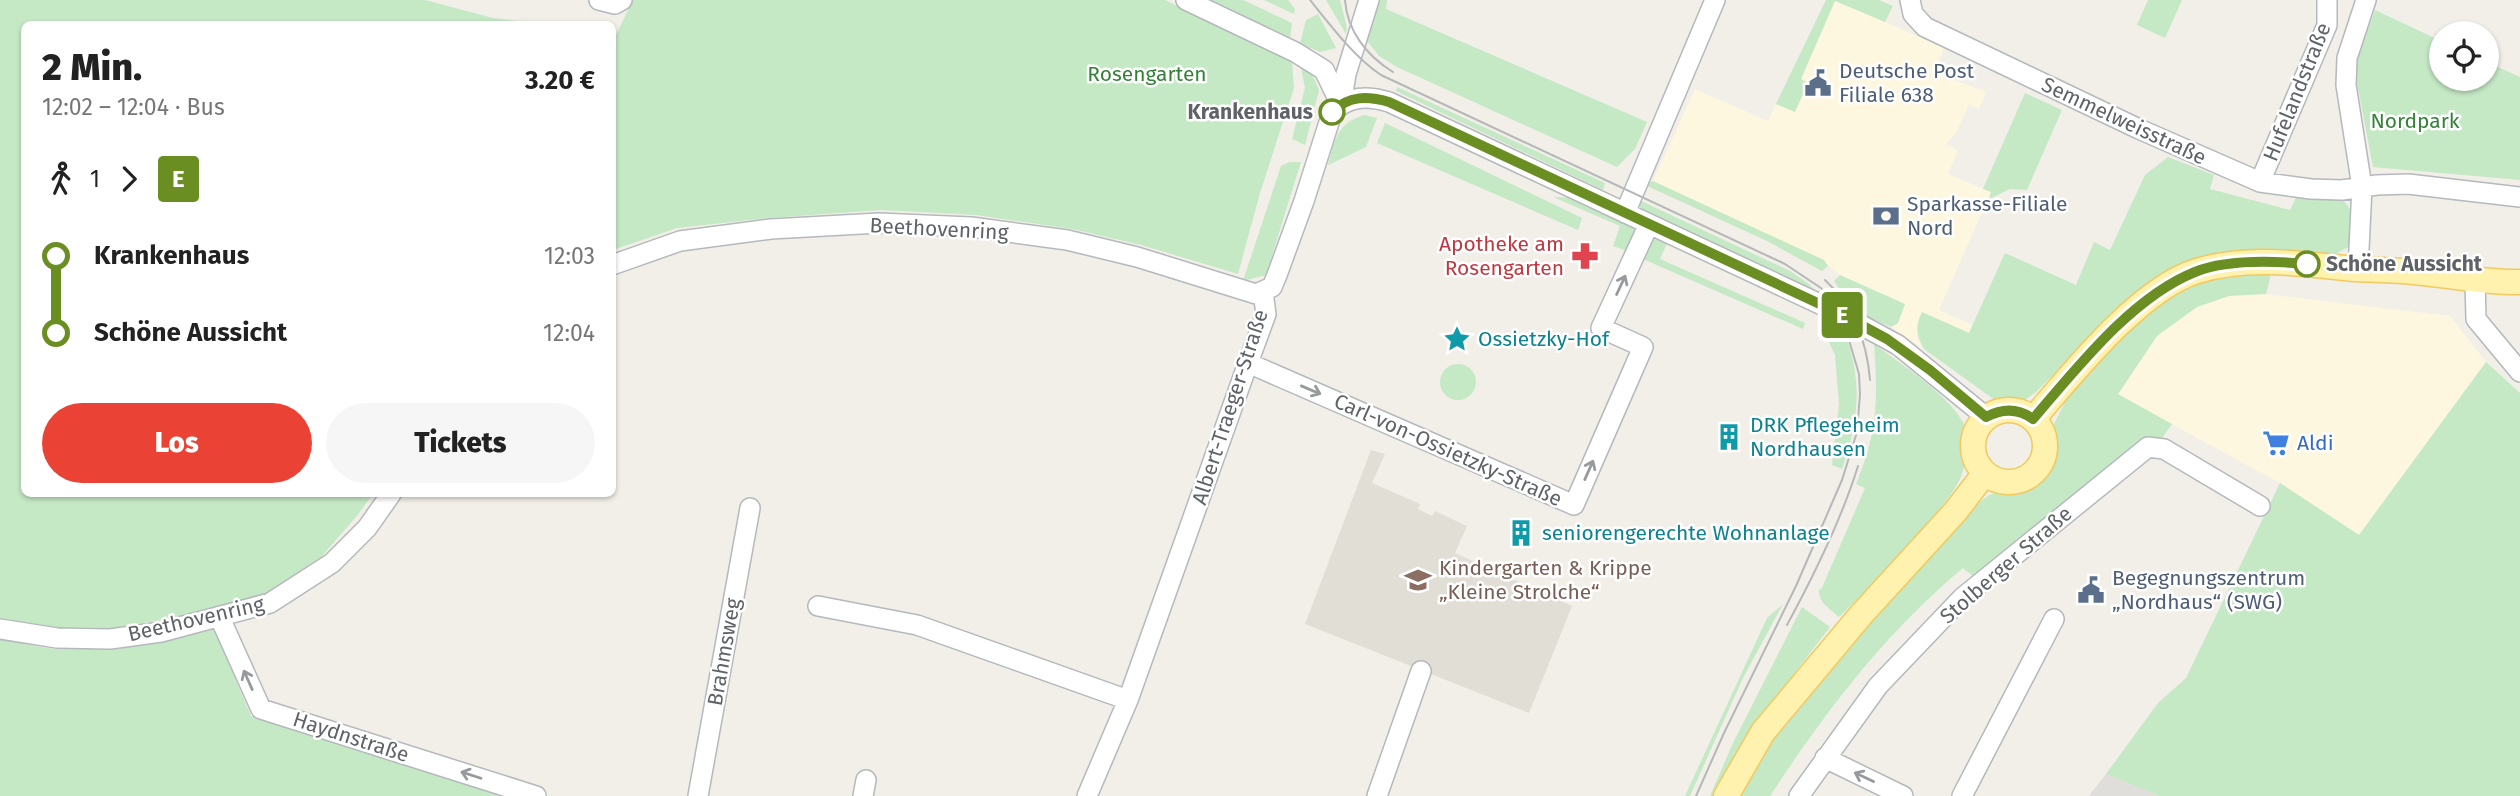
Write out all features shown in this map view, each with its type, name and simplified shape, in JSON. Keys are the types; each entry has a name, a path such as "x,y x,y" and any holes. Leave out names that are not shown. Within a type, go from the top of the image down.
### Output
{"main road":[{"path":"2033,419 2100,343 2161,289 2197,271 2244,262 2296,263 2520,282"},
{"path":"2005,410 2025,413 2033,419 2041,429 2045,453 2032,474 2021,480 2008,482 1996,480 1985,473 1973,452 1973,439 1986,417 2005,410"},
{"path":"1726,796 1763,732 1853,624 1955,512 1985,473"}],"street":[{"path":"599,0 615,4 622,0"},
{"path":"1186,0 1295,52 1324,70 1341,105 1364,97 1389,102 1839,313 1898,345 1986,417"},
{"name":"Albert-Traeger-Straße","path":"1087,796 1128,700 1266,314 1263,292 1272,287 1304,201 1332,113 1341,105 1346,74 1369,0"},
{"path":"1625,213 1715,0"},
{"name":"Hufelandstraße","path":"2260,182 2327,25 2327,0"},
{"name":"Hufelandstraße","path":"2358,269 2362,187 2346,85 2351,41 2366,0"},
{"name":"Semmelweisstraße","path":"1911,7 1925,27 2139,129 2260,182 2342,190 2408,184 2520,197"},
{"name":"Beethovenring","path":"616,264 680,241 771,229 879,223 971,227 1067,240 1137,257 1251,294 1263,292"},
{"name":"Carl-von-Ossietzky-Straße","path":"1248,363 1574,505 1643,347 1601,328 1648,224"},
{"path":"2476,279 2476,318 2520,372"},
{"name":"Stolberger Straße","path":"1799,796 1878,686 1962,598 2148,447 2164,449 2260,506"},
{"name":"Beethovenring","path":"0,629 57,638 110,639 161,632 270,603 332,564 368,528 389,497"},
{"name":"Brahmsweg","path":"698,796 750,508"},
{"path":"818,606 917,625 1128,700"},
{"name":"Haydnstraße","path":"220,618 261,709 536,796"},
{"path":"1962,796 2054,619"},
{"path":"1377,796 1421,671"},
{"path":"1825,758 1903,796"}],"shaded area":[{"path":"1835,0 1944,48 1934,72 1986,92 1979,109 1969,105 1956,133 1946,144 1958,150 1948,174 1991,192 1939,310 1972,325 1969,333 1922,312 1917,337 1924,349 1891,327 1898,323 1905,304 1840,275 1823,261 1653,181 1695,89 1768,121 1776,104 1795,112 1801,79"},
{"path":"2266,294 2450,316 2486,362 2359,535 2280,483 2118,395 2157,336 2197,307 2229,296"},
{"name":"Kindergarten & Krippe „Kleine Strolche“","path":"1371,450 1385,454 1372,483 1420,504 1418,509 1432,516 1435,511 1467,526 1455,553 1572,606 1529,713 1305,624"},
{"path":"2106,774 2119,779 2160,796 2089,796"}],"green space":[{"path":"0,0 425,0 493,18 518,21 21,21 21,497 371,497 322,556 269,592 207,612 114,628 56,627 0,618"},
{"name":"Rosengarten","path":"633,0 1165,0 1292,61 1294,88 1260,193 1238,274 1141,245 1072,229 976,215 882,210 677,228 616,249 616,35"},
{"path":"1209,0 1243,0 1292,23 1290,39"},
{"path":"1264,0 1288,0 1295,9 1294,14"},
{"path":"1326,0 1340,0 1346,34"},
{"path":"1379,0 1387,0 1386,9 1647,122 1635,149 1617,167 1397,67 1379,56 1364,37"},
{"path":"1826,0 1879,0 1893,6 1885,22 1835,1 1801,79 1808,83 1795,112 1776,104"},
{"path":"2148,0 2182,0 2165,38 2137,25"},
{"name":"Nordpark","path":"2375,10 2429,35 2429,91 2499,91 2499,67 2520,77 2520,180 2373,167 2354,67"},
{"path":"1318,14 1336,48 1320,52 1300,44 1306,20"},
{"path":"1300,63 1313,76 1319,90 1305,145 1292,139 1305,88"},
{"path":"1397,87 1605,183 1603,190 1396,91"},
{"path":"2025,93 2062,110 2027,190 2010,189 1989,199 1991,192 1983,189"},
{"path":"1364,115 1377,118 1366,147 1328,165 1342,128"},
{"path":"1385,123 1582,218 1578,230 1377,143"},
{"path":"2168,157 2214,175 2210,189 2290,210 2298,193 2343,200 2354,214 2355,235 2348,247 2332,256 2267,251 2096,331 2036,392 2023,401 2001,402 1992,398 1924,349 1917,330 1922,312 1969,333 2005,253 2076,285 2094,242 2110,250 2145,175"},
{"path":"1290,162 1301,162 1266,275 1243,281 1281,166"},
{"path":"1653,181 1824,260 1828,266 1822,271 1767,241 1645,185"},
{"path":"1553,197 1576,198 1637,228 1627,251 1613,246 1620,226"},
{"path":"1639,200 1790,271 1814,290 1640,208"},
{"path":"1654,236 1668,241 1660,259 1805,323 1803,329 1643,259"},
{"path":"2271,274 2266,294 2229,296 2197,307 2157,336 2118,394 2172,424 2157,445 1975,578 1963,568 1908,619 1858,674 1770,796 1737,796 1781,725 1966,512 1989,495 2035,482 2045,471 2055,450 2051,430 2067,398 2133,326 2168,298 2199,284 2227,276"},
{"path":"1840,275 1905,304 1898,323 1891,327 1854,311 1834,281"},
{"path":"1830,320 1842,326 1856,380 1853,432 1842,469 1832,465 1839,404 1835,355 1828,340"},
{"path":"1874,344 1925,382 1950,405 1965,427 1967,453 1960,479 1943,504 1894,562 1839,617 1823,602 1819,589 1821,590 1865,488 1856,484 1869,448 1875,415"},
{"path":"2486,362 2520,393 2520,796 2160,796 2106,774 2158,703 2186,678 2280,483 2359,535"},
{"path":"1458,364 1471,369 1476,382 1471,395 1458,400 1445,395 1440,382 1445,369"},
{"path":"1783,604 1743,678 1690,796 1685,796 1767,618"},
{"path":"1802,607 1830,627 1761,717 1715,796 1710,796 1733,743"},
{"path":"214,629 251,716 510,796 0,796 0,638 37,646 79,649 118,647"}],"tram line":[{"path":"1310,0 1352,50 1381,75 1785,264 1821,288 1839,313 1859,374 1857,432 1842,480 1796,586 1696,796"},
{"path":"1345,0 1350,22 1360,42 1393,72"},
{"path":"1825,280 1843,301 1857,325 1866,352 1870,380"},
{"path":"1787,625 1826,547 1858,466"}],"bus line":[{"name":"E","path":"1332,112 1351,100 1364,97 1389,102 1555,179 1839,313 1898,345 1986,417 1995,412 2015,410 2033,419 2100,343 2161,289 2197,271 2244,262 2307,264"}],"place":[{"name":"Deutsche Post Filiale 638","path":"1818,83"},
{"name":"Krankenhaus","path":"1332,112"},
{"name":"Sparkasse-Filiale Nord","path":"1886,216"},
{"name":"Apotheke am Rosengarten","path":"1585,256"},
{"name":"Schöne Aussicht","path":"2307,264"},
{"name":"Ossietzky-Hof","path":"1457,339"},
{"name":"DRK Pflegeheim Nordhausen","path":"1729,437"},
{"name":"Aldi","path":"2276,443"},
{"name":"seniorengerechte Wohnanlage","path":"1521,533"},
{"name":"Kindergarten & Krippe „Kleine Strolche“","path":"1418,580"},
{"name":"Begegnungszentrum „Nordhaus“ (SWG)","path":"2091,590"}]}
